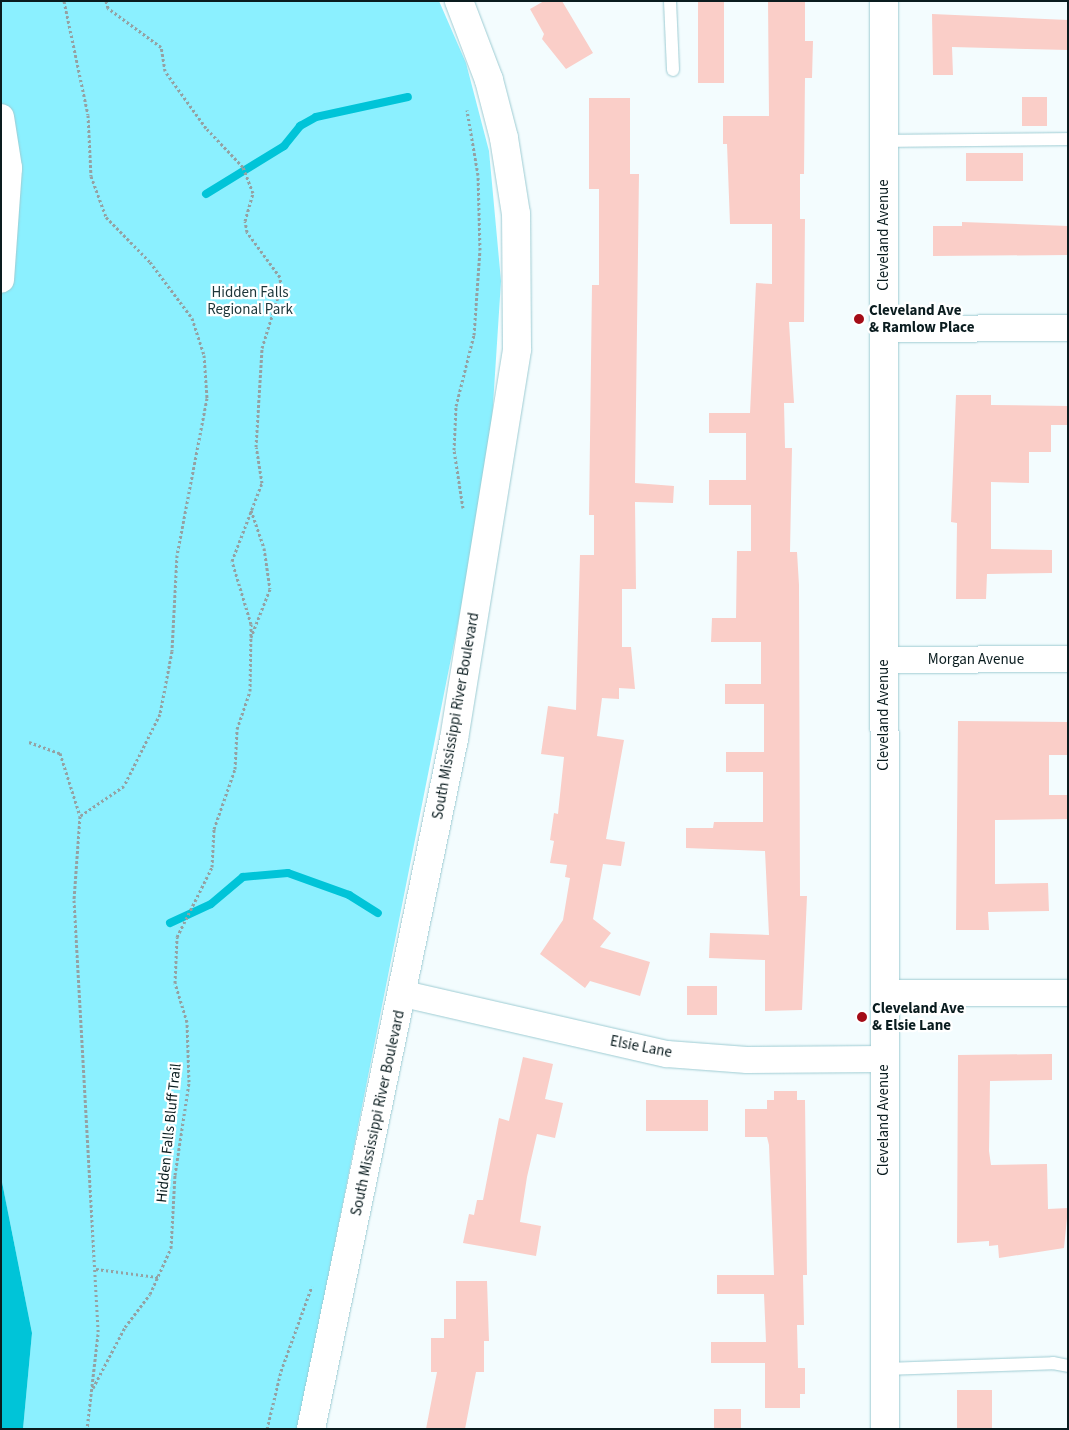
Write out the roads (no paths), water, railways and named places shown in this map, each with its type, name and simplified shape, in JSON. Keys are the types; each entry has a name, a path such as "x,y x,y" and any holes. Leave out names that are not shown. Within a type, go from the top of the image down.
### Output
{"street":[{"name":"South Mississippi River Boulevard","path":"311,1429 404,994 454,738 517,350 516,214 504,138 489,80 459,1"},
{"name":"Cleveland Avenue","path":"884,1 885,1429"},
{"path":"1,117 9,168 1,280"},
{"path":"883,329 1068,328"},
{"name":"Morgan Avenue","path":"884,660 1068,660"},
{"path":"884,994 1068,993"},
{"name":"Elsie Lane","path":"404,994 667,1054 747,1060 884,1059"}],"lane":[{"path":"670,1 674,70"},
{"path":"884,140 1068,140"},
{"path":"885,1369 1053,1363 1068,1366"}],"waterway":[{"path":"206,194 284,146 300,126 316,117 408,97"},
{"path":"170,923 211,904 243,877 288,873 349,895 378,913"}],"place":[{"name":"Cleveland Ave & Ramlow Place","path":"859,319"},
{"name":"Cleveland Ave & Elsie Lane","path":"862,1017"}],"park label":[{"name":"Hidden Falls Regional Park","path":"250,300"}]}
